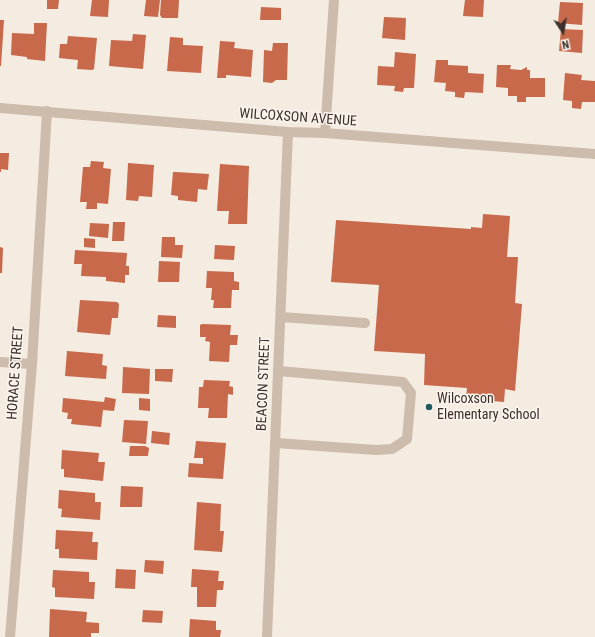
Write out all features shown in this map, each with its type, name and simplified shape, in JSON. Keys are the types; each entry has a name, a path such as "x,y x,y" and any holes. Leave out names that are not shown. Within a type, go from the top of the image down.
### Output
{"street":[{"path":"325,133 334,0"},
{"name":"WILCOXSON AVENUE","path":"0,108 288,132 325,133 595,154"},
{"name":"HORACE STREET","path":"10,637 32,364 47,112"},
{"name":"BEACON STREET","path":"267,637 288,132"},
{"path":"281,317 365,323"},
{"path":"0,362 32,364"},
{"path":"276,443 376,450 392,449 407,439 412,393 403,382 279,371"}],"building":[{"path":"47,0 59,0 58,9 47,9"},
{"path":"92,0 109,0 108,17 90,16"},
{"path":"146,0 160,0 158,17 144,16"},
{"path":"161,0 179,0 178,18 162,18 160,15"},
{"path":"465,0 484,0 483,17 463,16"},
{"path":"560,2 583,3 582,25 558,23"},
{"path":"261,7 281,8 281,20 260,20"},
{"path":"384,17 406,18 405,40 382,38"},
{"path":"0,20 4,20 1,66 0,66"},
{"path":"34,23 47,23 45,61 11,55 12,33 34,34"},
{"path":"561,29 583,30 582,53 559,51"},
{"path":"133,34 146,35 143,69 109,66 111,40 132,41"},
{"path":"68,36 97,38 94,69 77,69 78,60 59,58 60,44 67,44"},
{"path":"170,37 183,38 183,45 203,46 201,73 167,71"},
{"path":"220,41 235,42 234,48 253,50 251,77 226,75 226,78 217,78"},
{"path":"273,43 288,43 287,80 276,80 272,83 263,82 264,50 272,51"},
{"path":"395,52 416,54 414,88 404,88 403,92 394,91 395,86 377,85 378,66 394,67"},
{"path":"436,60 448,60 448,65 468,66 468,73 484,74 483,93 465,92 464,98 455,97 455,92 445,91 446,83 434,82"},
{"path":"497,65 511,65 510,69 521,70 527,67 527,70 530,70 530,78 545,78 545,97 526,97 526,102 517,102 517,96 508,96 508,88 496,87"},
{"path":"565,73 582,75 581,80 595,81 595,102 582,102 581,109 572,108 572,101 563,100"},
{"path":"0,153 9,153 8,170 1,169 1,172 0,172"},
{"path":"91,161 104,162 103,168 111,169 108,204 97,203 97,209 86,209 87,202 80,202 83,167 90,167"},
{"path":"128,163 154,165 152,197 139,196 138,201 126,200"},
{"path":"220,164 249,166 247,224 228,224 229,211 217,211"},
{"path":"173,172 209,174 207,190 198,189 197,202 178,200 178,196 171,195"},
{"path":"483,214 510,216 507,257 518,257 515,303 522,304 515,391 505,389 504,402 466,399 467,388 424,385 425,354 374,351 379,285 331,282 336,220 471,229 471,227 482,228"},
{"path":"113,222 125,222 124,241 112,241"},
{"path":"90,223 109,224 108,238 89,236"},
{"path":"162,237 175,237 175,245 183,245 182,258 161,257"},
{"path":"84,238 95,239 95,248 84,247"},
{"path":"215,245 235,246 234,260 214,259"},
{"path":"0,247 3,248 2,273 0,273"},
{"path":"75,250 127,253 126,266 129,266 129,275 125,275 125,283 106,281 106,277 81,276 82,264 74,264"},
{"path":"159,261 180,262 179,282 158,282"},
{"path":"207,271 234,272 234,281 239,282 239,290 232,290 231,308 213,308 214,300 211,300 212,288 206,288"},
{"path":"80,300 117,302 119,304 118,318 112,318 110,335 77,332"},
{"path":"158,315 176,316 176,328 157,327"},
{"path":"200,325 231,325 230,335 238,335 237,345 230,345 229,362 209,361 210,342 205,341 206,337 200,337"},
{"path":"67,351 103,354 102,365 107,366 106,379 65,376"},
{"path":"123,367 150,369 149,394 122,393"},
{"path":"155,369 173,369 172,382 155,381"},
{"path":"204,380 230,381 229,386 233,387 233,395 228,394 227,418 208,418 209,408 198,408 199,387 203,387"},
{"path":"105,397 116,399 114,411 103,410 101,427 71,424 72,419 67,419 68,413 62,412 63,398 104,402"},
{"path":"139,398 150,399 150,411 139,410"},
{"path":"124,420 148,421 146,444 122,442"},
{"path":"152,431 170,433 169,445 151,443"},
{"path":"196,441 226,443 223,479 188,477 189,463 203,464 203,458 194,458"},
{"path":"130,446 145,446 149,448 148,456 129,456"},
{"path":"62,450 99,453 98,462 105,462 103,481 64,477 64,469 61,469"},
{"path":"121,486 143,487 142,507 120,507"},
{"path":"59,490 95,493 95,502 101,502 100,520 61,517 62,509 58,508"},
{"path":"197,502 221,504 220,531 224,531 222,552 194,550"},
{"path":"56,530 93,532 92,542 98,542 97,560 59,558 59,549 55,549"},
{"path":"145,560 164,561 163,574 144,572"},
{"path":"116,569 136,570 135,589 115,588"},
{"path":"192,569 219,571 218,581 224,581 223,590 217,590 216,607 197,607 197,587 191,587"},
{"path":"53,570 89,572 89,582 95,582 94,599 55,597 55,588 52,587"},
{"path":"50,609 87,612 86,622 99,623 99,633 91,633 91,637 49,637"},
{"path":"143,610 163,611 162,623 142,622"},
{"path":"190,619 216,621 216,630 221,630 220,637 189,637"}],"place":[{"name":"Wilcoxson Elementary School","path":"429,407"}]}
